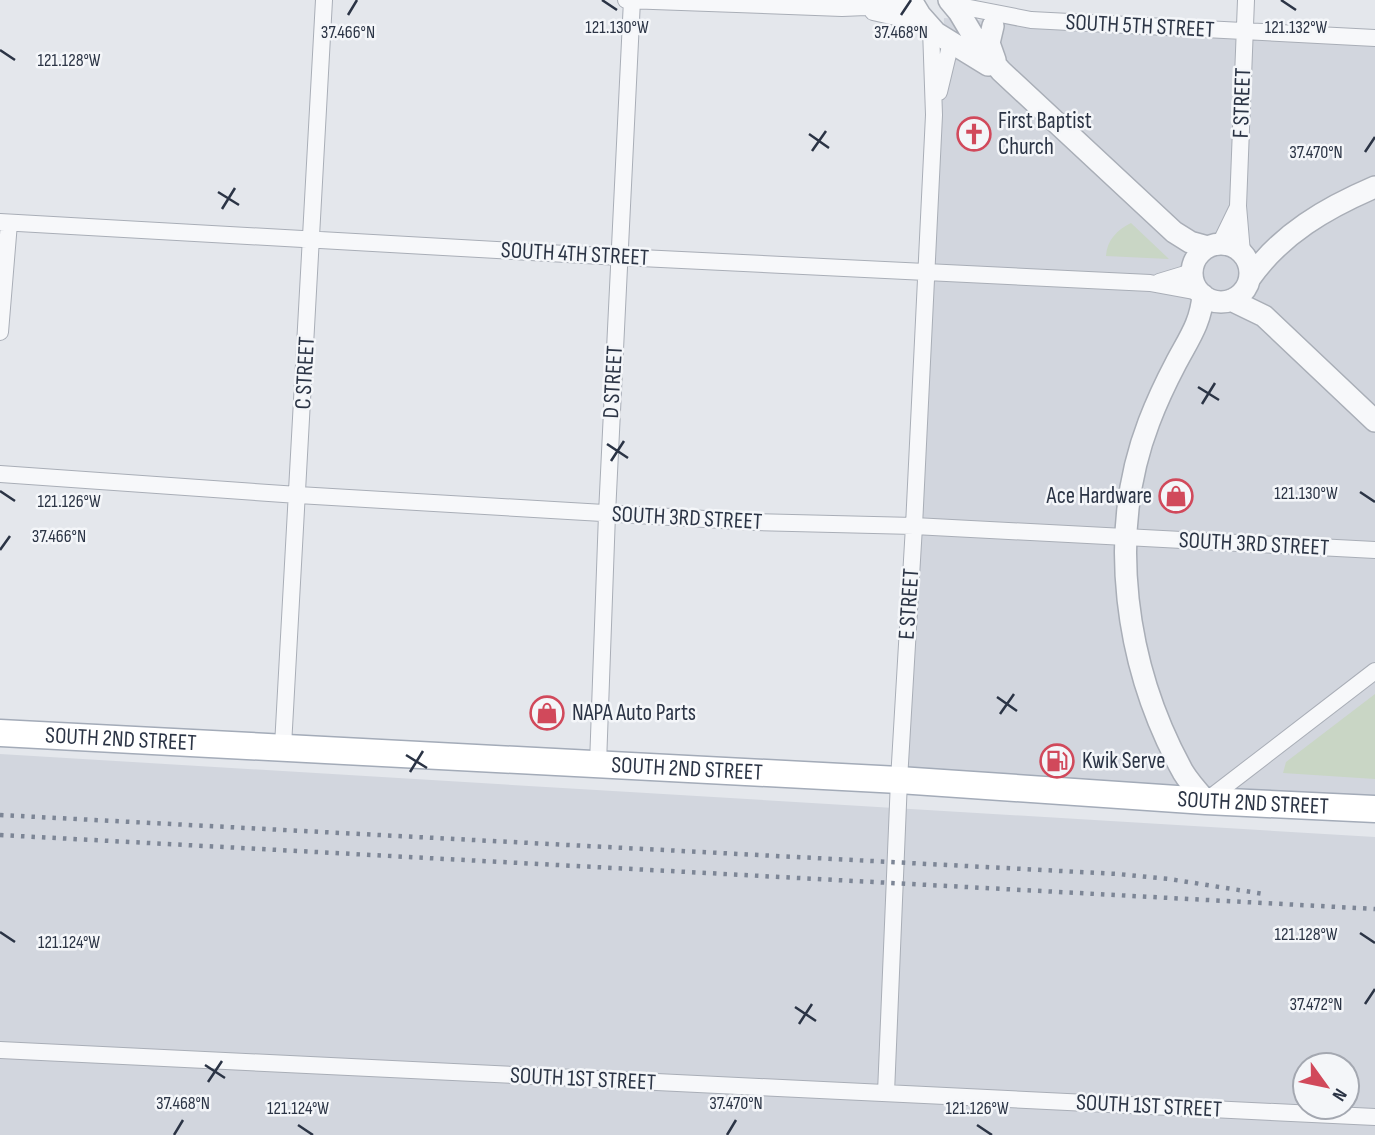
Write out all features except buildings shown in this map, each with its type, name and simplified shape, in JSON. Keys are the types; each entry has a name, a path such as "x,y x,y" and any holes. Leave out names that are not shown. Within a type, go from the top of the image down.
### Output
{"main road":[{"name":"SOUTH 2ND STREET","path":"0,733 899,780 1206,801 1375,809"}],"street":[{"name":"C STREET","path":"283,746 324,0"},
{"path":"626,0 842,8 912,2 929,27"},
{"name":"D STREET","path":"598,764 607,514 632,0"},
{"name":"F STREET","path":"1243,253 1238,206 1246,0"},
{"path":"951,2 960,36"},
{"name":"SOUTH 5TH STREET","path":"951,2 1031,20 1375,38"},
{"path":"842,8 960,36 1174,232 1190,242 1217,278 1264,316 1375,421"},
{"name":"SOUTH 5TH STREET","path":"960,36 993,26 1031,20"},
{"path":"993,26 989,43 1007,77"},
{"name":"E STREET","path":"886,1093 899,780 934,114 929,27"},
{"name":"E STREET","path":"934,114 960,36"},
{"path":"1375,187 1316,217 1284,240 1217,278 1192,337 1159,397 1146,429 1137,462 1126,537 1128,595 1142,673 1152,703 1184,773 1206,801 1375,671"},
{"name":"F STREET","path":"1217,278 1238,206"},
{"name":"SOUTH 4TH STREET","path":"4,222 926,273 1150,283 1217,278"},
{"path":"0,332 4,222"},
{"path":"1217,278 1250,265 1243,253 1262,251 1284,240"},
{"name":"SOUTH 3RD STREET","path":"0,474 607,514 756,522 914,526 1375,550"},
{"name":"SOUTH 1ST STREET","path":"0,1050 1375,1117"}],"shaded area":[{"path":"944,18 1375,45 1375,815 905,771"},
{"path":"0,754 1375,837 1375,1135 0,1135"}],"green space":[{"path":"1131,223 1169,259 1106,256 1108,245 1114,236"},
{"path":"1375,694 1375,779 1283,773 1286,762"}],"railway":[{"path":"0,815 1118,874 1264,894"},
{"path":"0,835 1375,909"}],"place":[{"name":"First Baptist Church","path":"974,134"},
{"name":"Ace Hardware","path":"1176,496"},
{"name":"NAPA Auto Parts","path":"547,713"},
{"name":"Kwik Serve","path":"1057,761"}]}
